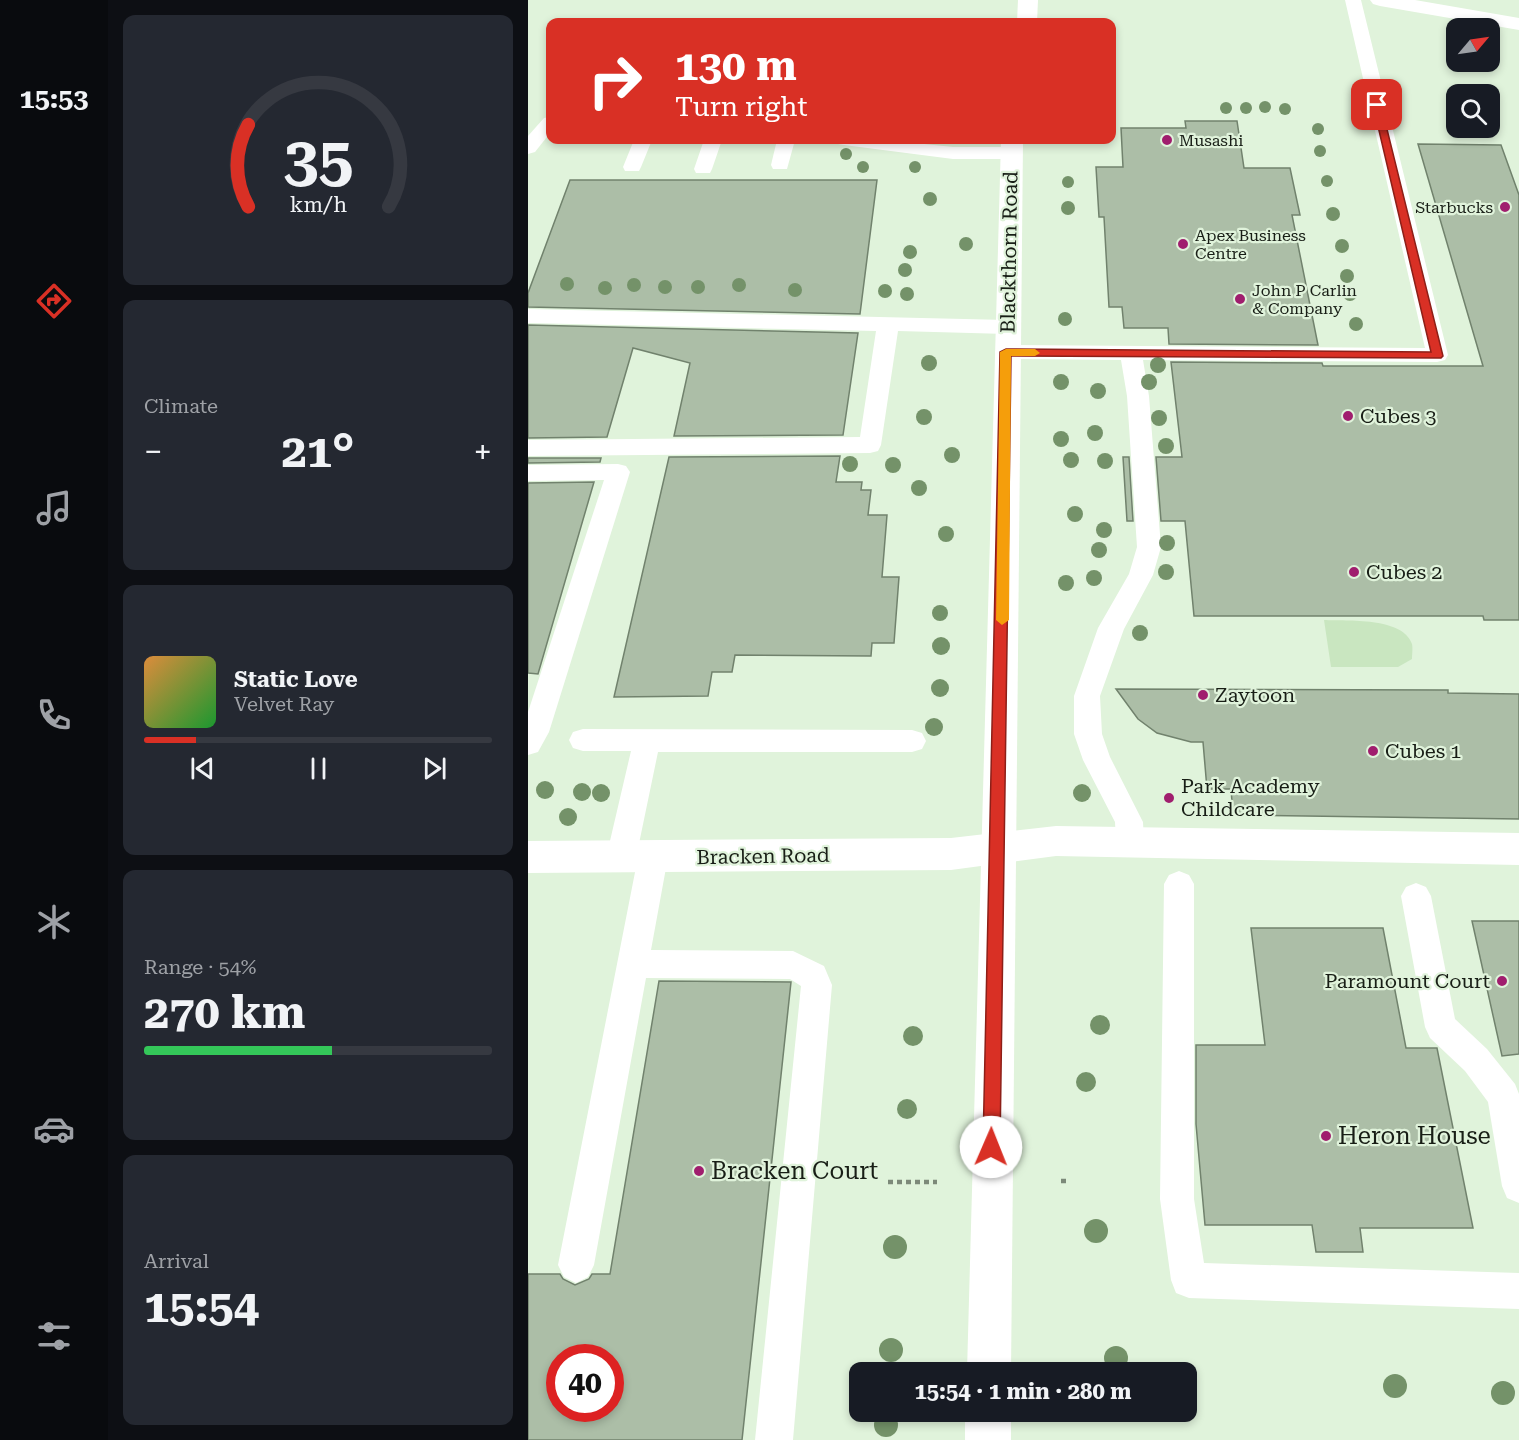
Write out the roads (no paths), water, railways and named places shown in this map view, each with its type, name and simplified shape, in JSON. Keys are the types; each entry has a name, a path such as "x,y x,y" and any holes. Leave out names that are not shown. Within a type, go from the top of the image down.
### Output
{"street":[{"path":"1380,0 1519,24"},
{"name":"Blackthorn Road","path":"989,1362 1011,146"},
{"name":"Bracken Road","path":"528,857 951,854 1056,840 1519,849"},
{"path":"988,1422 988,1440"}],"lane":[{"path":"528,316 888,324 1131,354 1437,356 1353,0"},
{"path":"528,148 546,127"},
{"path":"632,167 641,144"},
{"path":"703,169 712,144"},
{"path":"780,165 785,144"},
{"path":"878,144 953,153 1011,146"},
{"path":"528,448 870,445 888,324"},
{"path":"1130,842 1129,822 1117,795 1096,760 1088,734 1087,696 1111,628 1142,575 1149,548 1138,396 1131,354"},
{"path":"528,473 618,472 535,732 528,744"},
{"path":"583,740 912,741"},
{"path":"576,1265 634,964 637,857 647,740"},
{"path":"1179,884 1177,1199 1189,1281 1519,1291"},
{"path":"1416,896 1441,1027 1476,1060 1503,1095 1519,1185"},
{"path":"634,964 793,965 806,970 818,985 774,1440"}],"place":[{"name":"Musashi","path":"1167,140"},
{"name":"Starbucks","path":"1505,207"},
{"name":"Apex Business Centre","path":"1183,244"},
{"name":"John P Carlin & Company","path":"1240,299"},
{"name":"Cubes 3","path":"1348,416"},
{"name":"Cubes 2","path":"1354,572"},
{"name":"Zaytoon","path":"1203,695"},
{"name":"Cubes 1","path":"1373,751"},
{"name":"Park Academy Childcare","path":"1169,798"},
{"name":"Paramount Court","path":"1502,981"},
{"name":"Heron House","path":"1326,1136"},
{"name":"Bracken Court","path":"699,1171"}]}
